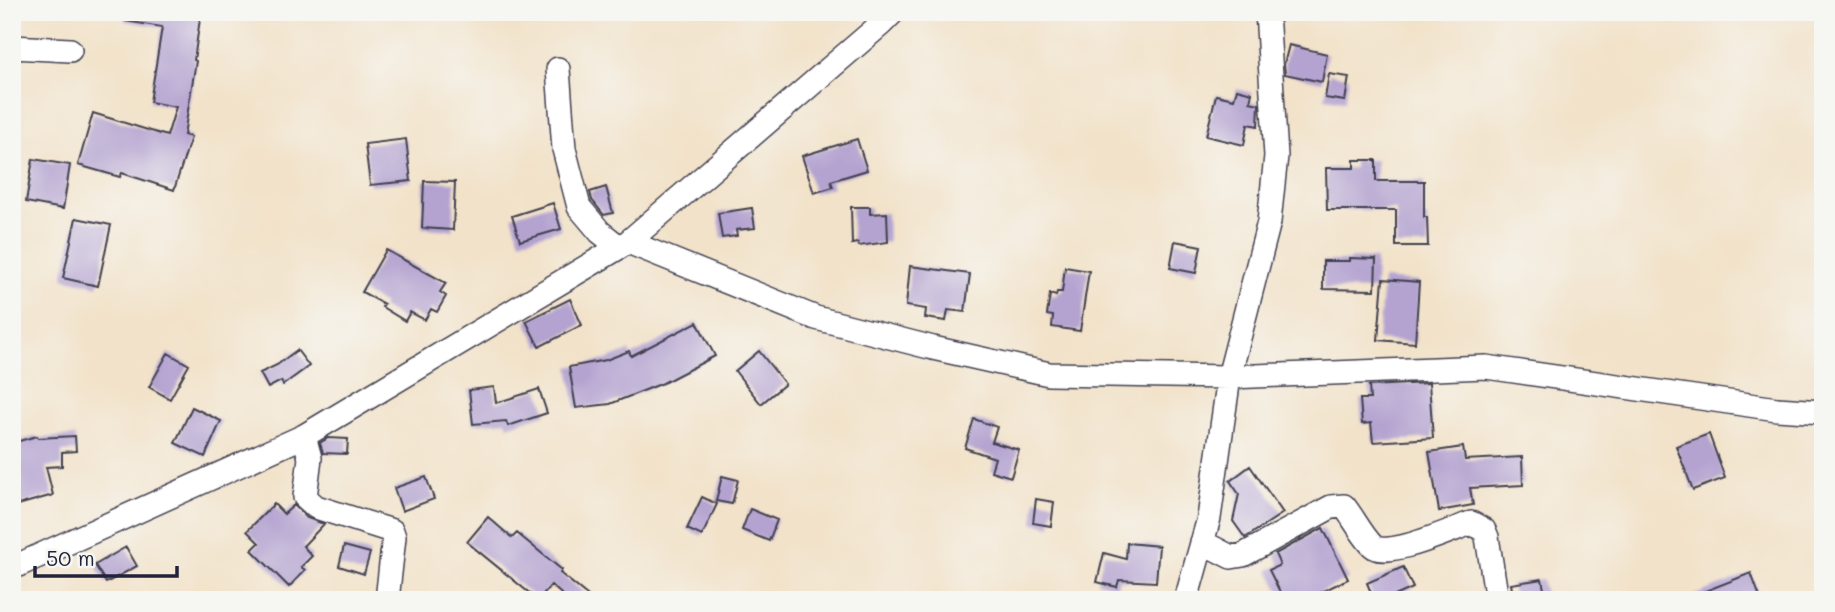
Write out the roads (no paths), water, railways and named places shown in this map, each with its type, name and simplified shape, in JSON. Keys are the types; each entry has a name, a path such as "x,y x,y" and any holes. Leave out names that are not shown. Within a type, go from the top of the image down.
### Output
{"street":[{"path":"12,568 304,436 623,245 892,12"},
{"path":"1186,600 1209,518 1229,377 1269,222 1276,156 1268,12"},
{"path":"12,47 70,50"},
{"path":"558,69 564,149 579,206 600,232 623,245 816,318 1049,374 1229,377 1486,367 1777,410 1823,412"},
{"path":"304,436 310,458 305,497 316,507 392,531 394,537 387,600"},
{"path":"1202,542 1231,557 1243,555 1331,507 1344,506 1374,548 1384,550 1399,548 1471,523 1483,530 1487,537 1497,600"}]}
